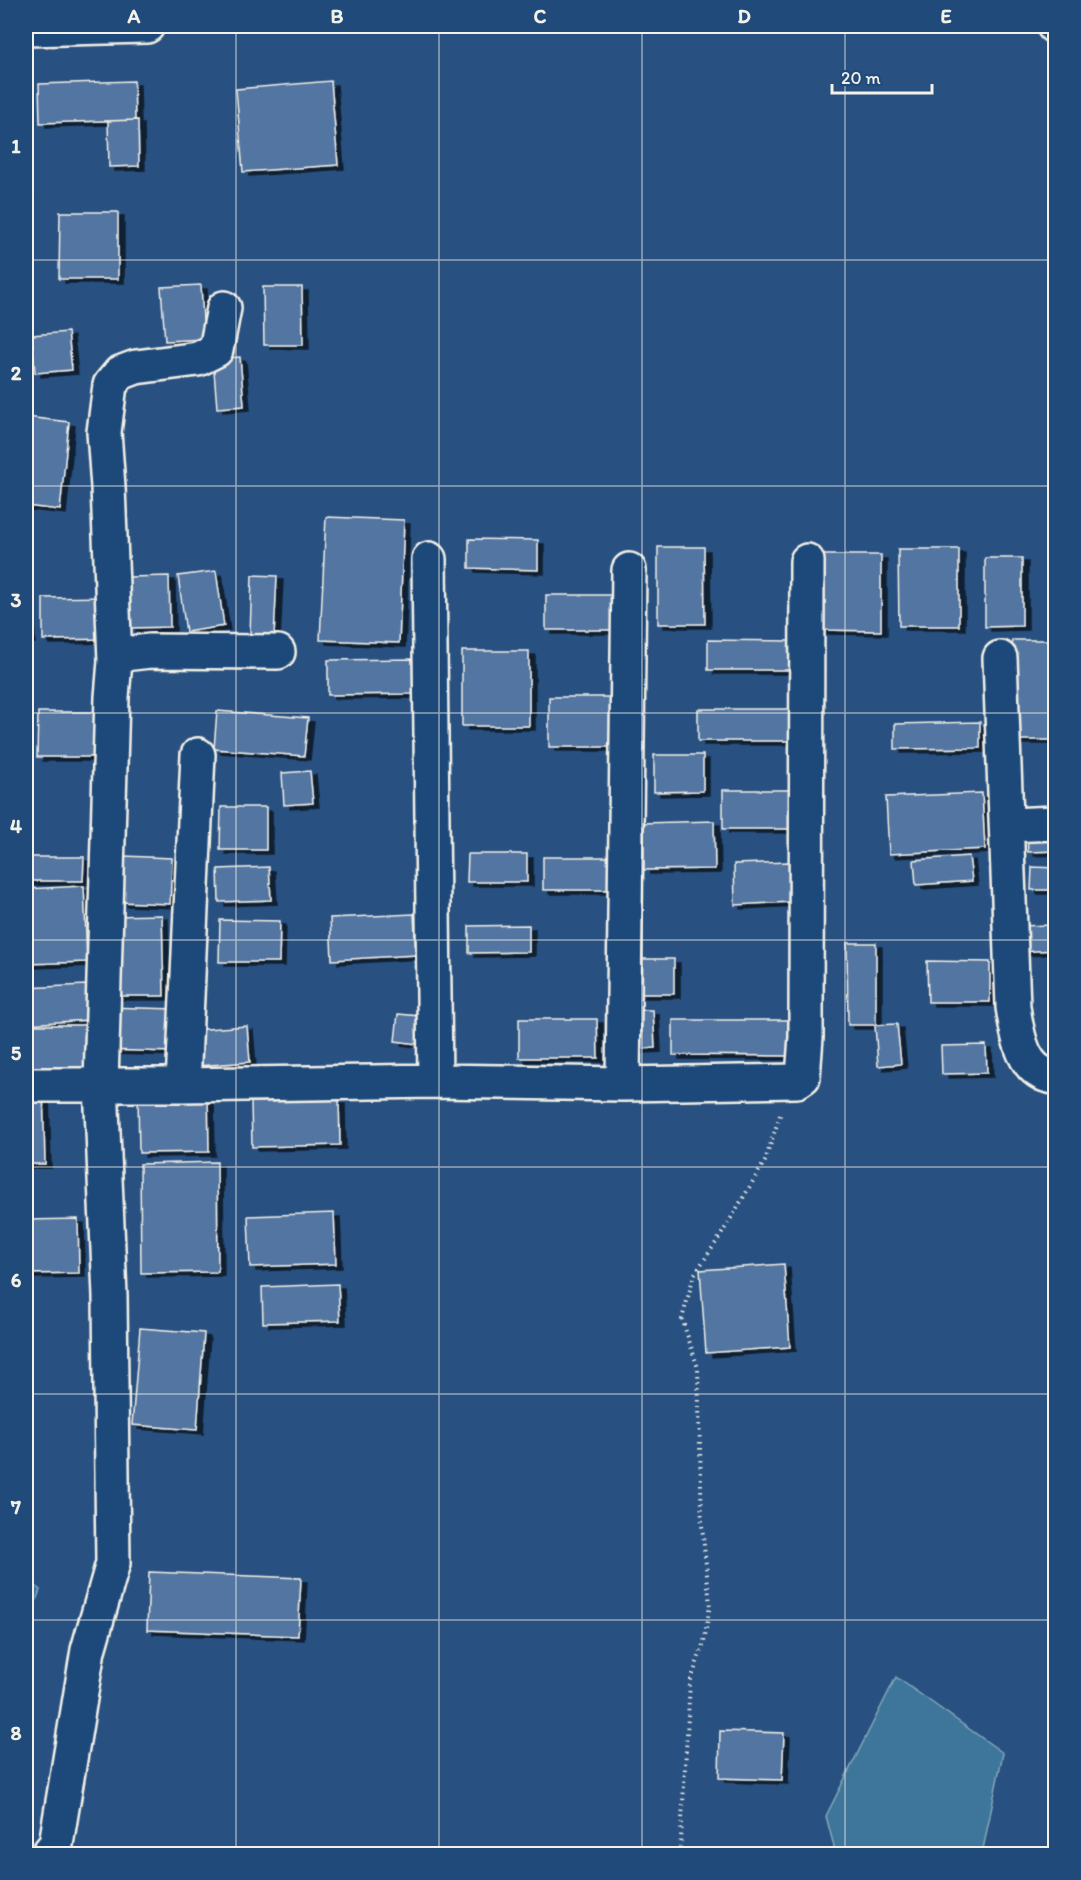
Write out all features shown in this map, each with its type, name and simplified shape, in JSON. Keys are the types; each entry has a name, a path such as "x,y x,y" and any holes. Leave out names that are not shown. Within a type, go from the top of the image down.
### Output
{"street":[{"path":"26,30 147,26"},
{"path":"48,1854 56,1844 88,1650 113,1563 110,1296 100,1084 114,661 104,432 110,385 120,373 136,367 198,359 216,350 224,308"},
{"path":"429,559 435,1081"},
{"path":"26,1086 435,1081 623,1084 798,1081 803,1077 806,1037 807,561"},
{"path":"623,1084 629,570"},
{"path":"114,661 124,654 150,651 279,652"},
{"path":"1000,658 1013,1007 1018,1040 1029,1062 1046,1076 1056,1077"},
{"path":"183,1085 198,756"},
{"path":"1007,825 1056,823"}],"path":[{"path":"680,1854 690,1683 704,1642 710,1605 702,1525 698,1368 682,1319 693,1275 722,1235 765,1161 791,1080"}],"water":[{"path":"26,1577 40,1590 26,1629"},
{"path":"896,1677 1003,1753 982,1854 836,1854 826,1816"},
{"path":"26,1755 29,1840 26,1842"}],"building":[{"path":"134,81 135,120 40,123 39,84"},
{"path":"331,81 338,165 243,172 236,89"},
{"path":"138,120 139,166 109,167 108,121"},
{"path":"26,190 28,190 27,257 26,257"},
{"path":"60,212 118,212 118,279 59,279"},
{"path":"201,285 204,339 165,341 161,287"},
{"path":"263,287 302,287 303,345 264,345"},
{"path":"68,332 72,370 35,373 32,335"},
{"path":"240,357 244,406 217,408 213,359"},
{"path":"26,417 69,422 60,510 26,506"},
{"path":"326,517 404,520 399,643 320,640"},
{"path":"469,539 538,540 538,570 469,568"},
{"path":"658,547 704,547 705,624 658,624"},
{"path":"898,549 959,549 959,626 899,626"},
{"path":"821,555 881,555 881,631 821,630"},
{"path":"985,558 1022,558 1022,626 985,627"},
{"path":"216,571 224,626 186,632 178,576"},
{"path":"252,575 277,576 274,636 250,635"},
{"path":"169,576 170,627 130,628 129,577"},
{"path":"26,586 29,639 26,639"},
{"path":"546,595 619,595 619,630 546,630"},
{"path":"109,597 110,639 43,640 43,598"},
{"path":"708,640 791,641 791,670 708,670"},
{"path":"1012,640 1056,640 1056,740 1012,740"},
{"path":"462,651 529,651 529,726 462,726"},
{"path":"414,659 414,694 328,695 328,660"},
{"path":"549,697 615,697 615,747 549,747"},
{"path":"698,709 793,709 793,741 698,741"},
{"path":"217,711 308,718 304,756 214,749"},
{"path":"38,712 100,712 99,757 37,757"},
{"path":"980,722 980,748 895,749 895,724"},
{"path":"654,755 703,755 703,791 654,792"},
{"path":"310,771 313,803 284,805 282,773"},
{"path":"723,790 790,790 790,829 723,829"},
{"path":"982,793 985,849 889,854 886,797"},
{"path":"221,807 266,807 266,850 220,850"},
{"path":"714,821 715,869 644,870 643,823"},
{"path":"1056,835 1056,851 1028,852 1027,836"},
{"path":"468,854 527,854 527,882 467,882"},
{"path":"123,856 172,858 170,904 121,902"},
{"path":"969,856 972,881 916,885 914,860"},
{"path":"26,857 84,857 83,881 26,881"},
{"path":"543,857 620,857 620,890 543,890"},
{"path":"789,862 791,902 735,905 734,864"},
{"path":"269,867 271,900 219,902 218,869"},
{"path":"1032,867 1056,868 1056,890 1031,890"},
{"path":"84,886 87,962 26,964 26,889"},
{"path":"414,914 416,955 332,960 330,918"},
{"path":"162,915 164,996 114,996 113,916"},
{"path":"220,920 280,921 279,962 219,962"},
{"path":"529,925 529,952 469,953 469,926"},
{"path":"1056,925 1056,950 1017,952 1016,926"},
{"path":"847,943 876,943 876,1025 848,1025"},
{"path":"639,959 674,959 674,994 639,994"},
{"path":"927,961 990,962 990,1002 928,1002"},
{"path":"86,985 88,1020 26,1024 26,988"},
{"path":"105,1007 176,1009 175,1052 104,1050"},
{"path":"638,1010 653,1010 655,1048 640,1049"},
{"path":"398,1014 420,1016 417,1044 395,1041"},
{"path":"519,1019 597,1019 598,1058 519,1058"},
{"path":"673,1020 788,1020 788,1056 673,1055"},
{"path":"897,1024 901,1064 878,1066 875,1025"},
{"path":"26,1025 88,1025 88,1068 26,1069"},
{"path":"247,1026 250,1062 196,1066 193,1030"},
{"path":"986,1045 987,1073 942,1074 941,1046"},
{"path":"43,1089 45,1164 26,1164 26,1090"},
{"path":"208,1094 209,1152 139,1153 138,1095"},
{"path":"339,1100 340,1145 252,1147 251,1102"},
{"path":"217,1162 218,1272 141,1273 140,1164"},
{"path":"334,1213 336,1264 250,1267 248,1216"},
{"path":"78,1219 79,1273 26,1274 26,1220"},
{"path":"784,1264 790,1347 706,1353 700,1270"},
{"path":"338,1284 340,1321 263,1323 262,1287"},
{"path":"140,1328 204,1333 197,1430 132,1425"},
{"path":"149,1572 301,1578 298,1636 147,1630"},
{"path":"720,1731 784,1733 782,1780 719,1778"}]}
